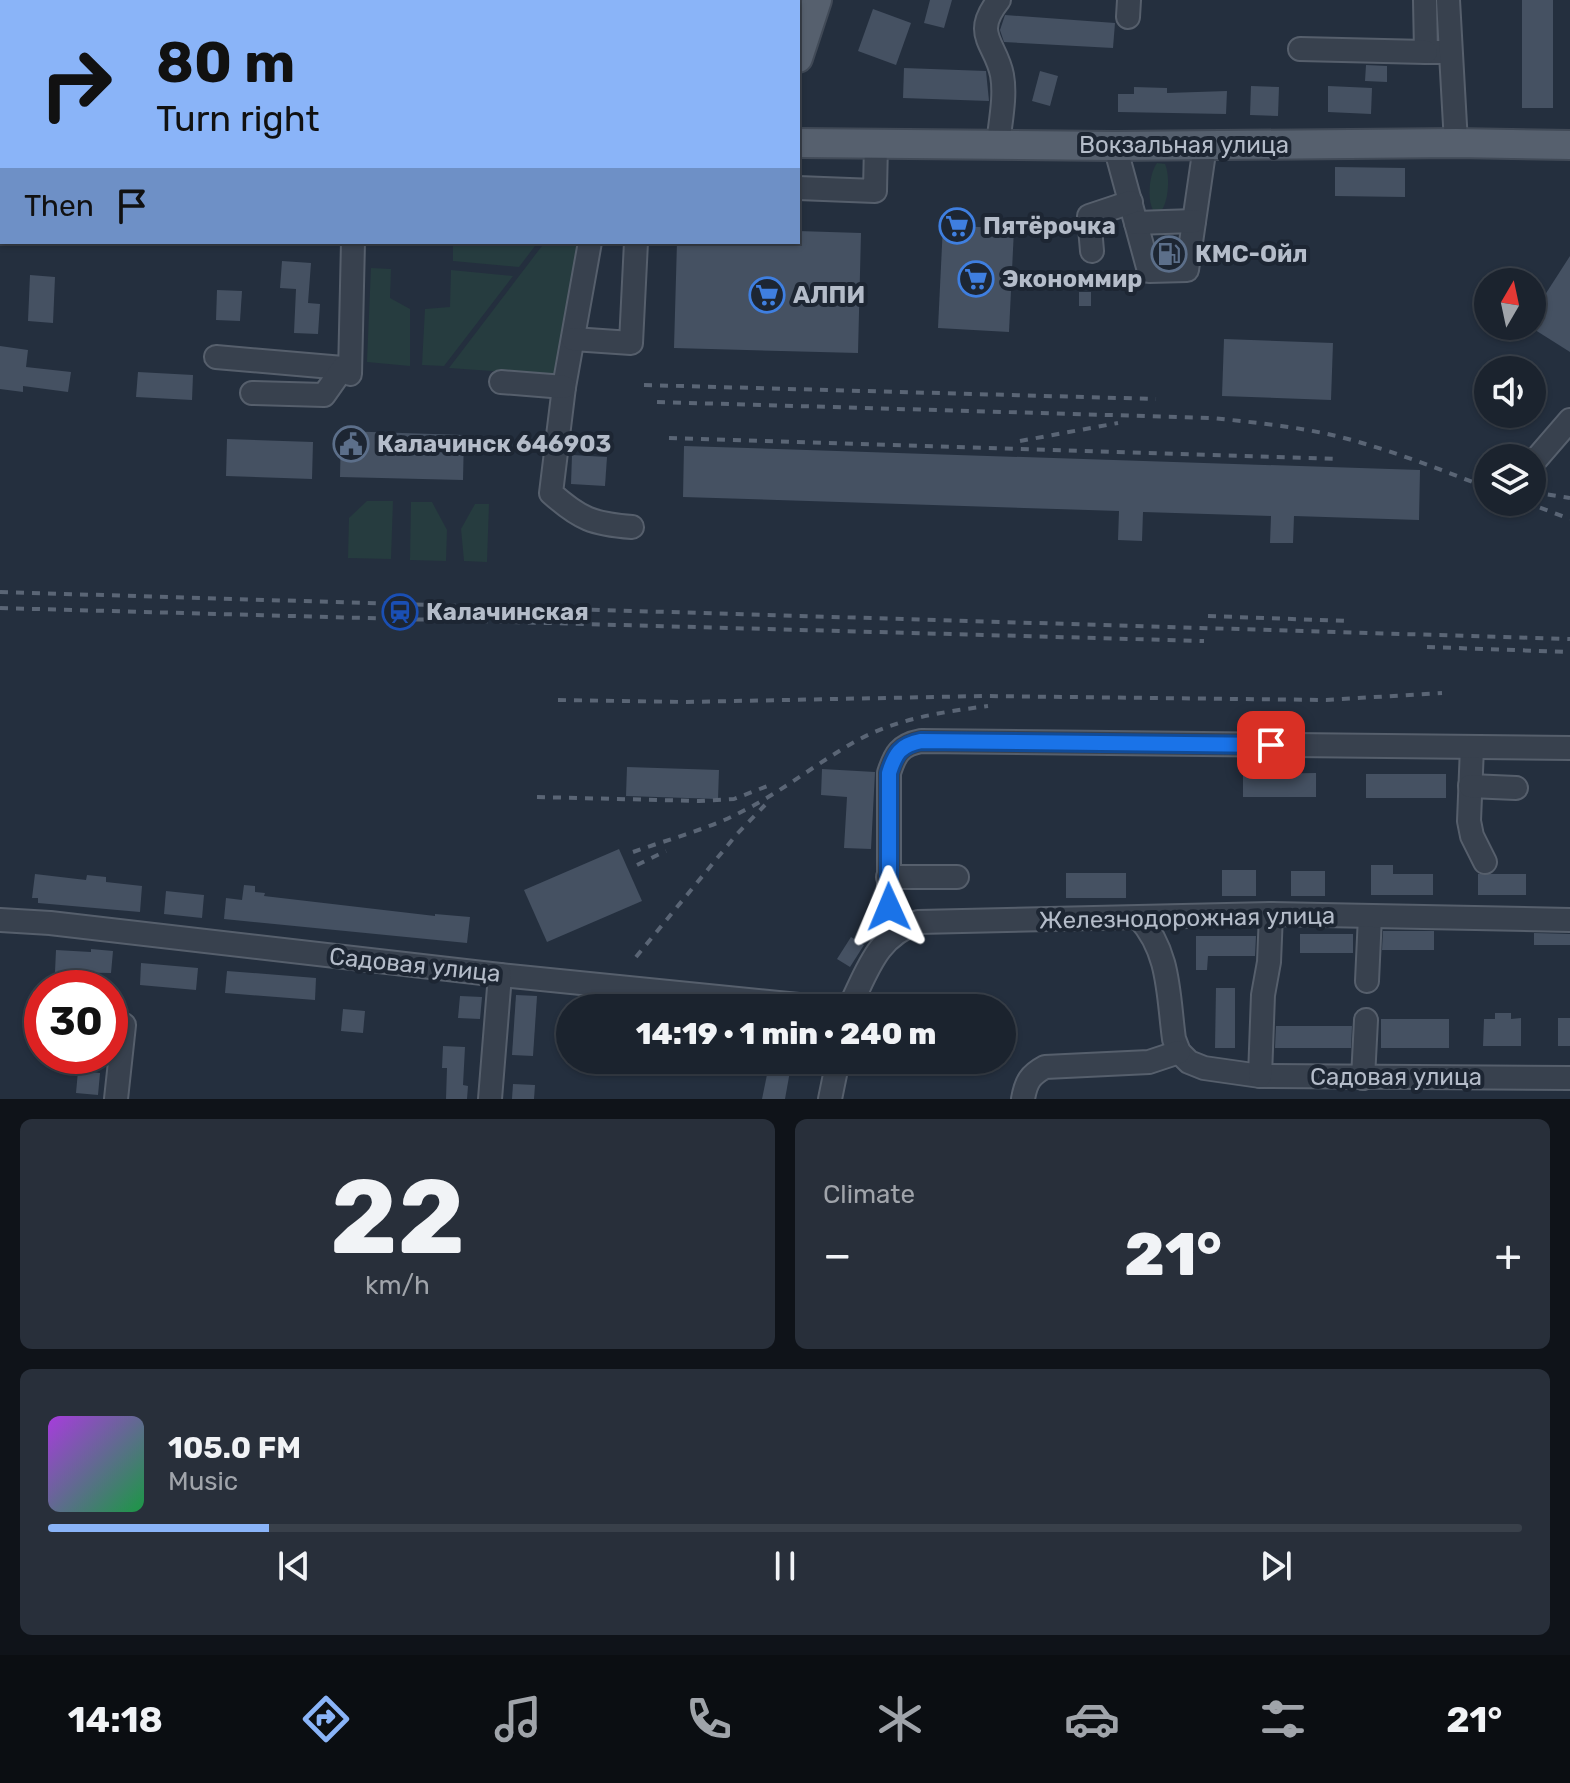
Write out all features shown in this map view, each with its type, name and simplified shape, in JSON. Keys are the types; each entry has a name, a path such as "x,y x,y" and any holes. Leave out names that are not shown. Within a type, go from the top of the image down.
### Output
{"main road":[{"path":"800,52 817,0"},
{"name":"Вокзальная улица","path":"800,143 1570,145"}],"street":[{"path":"998,145 1003,77 986,35 990,11 999,0"},
{"path":"1425,0 1426,52"},
{"path":"1448,0 1456,143"},
{"path":"1300,49 1451,52"},
{"path":"800,188 875,191 876,143"},
{"path":"1115,146 1149,271 1187,270 1205,146"},
{"path":"1092,251 1089,216 1133,213 1194,221"},
{"path":"216,357 343,368 350,374 353,244"},
{"path":"590,244 564,387 551,493 582,518 598,524 632,527"},
{"path":"573,339 631,343 636,244"},
{"path":"252,393 324,395 343,368"},
{"path":"501,382 564,387"},
{"path":"1546,448 1570,420"},
{"path":"856,994 876,954 889,937 889,773 895,753 907,744 921,741 1570,748"},
{"path":"1472,747 1469,821 1472,836 1485,862"},
{"path":"1470,786 1516,788"},
{"path":"888,877 957,877"},
{"path":"1260,1076 1263,995 1269,962 1271,914"},
{"name":"Железнодорожная улица","path":"889,937 901,928 918,922 1271,914 1570,920"},
{"path":"1367,981 1370,916"},
{"path":"1023,1099 1031,1074 1045,1067 1149,1062 1179,1052 1174,1039 1162,953 1153,933 1139,918"},
{"name":"Садовая улица","path":"0,920 689,994"},
{"path":"490,1099 500,975"},
{"path":"1366,1020 1375,1085"},
{"name":"Садовая улица","path":"1179,1052 1189,1062 1204,1068 1260,1076 1375,1085 1570,1078"},
{"path":"116,1099 119,1074"},
{"path":"830,1099 835,1074"}],"green space":[{"path":"1157,163 1165,164 1168,175 1167,195 1161,211 1153,210 1150,200 1151,180"},
{"path":"453,244 536,244 519,267 453,261"},
{"path":"543,244 587,244 562,376 449,368"},
{"path":"371,268 391,269 390,298 410,309 410,366 367,362"},
{"path":"451,270 513,276 444,366 422,365 425,309 450,307"},
{"path":"367,501 393,501 391,559 348,558 349,518"},
{"path":"411,502 432,502 447,530 446,561 410,560"},
{"path":"475,504 489,504 487,562 464,561 461,529"}],"building":[{"path":"930,0 952,0 944,28 924,23"},
{"path":"1522,0 1553,0 1553,108 1522,108"},
{"path":"873,9 911,23 896,65 858,51"},
{"path":"1005,15 1115,23 1113,48 1004,42 1000,30"},
{"path":"1366,65 1387,66 1387,82 1365,81"},
{"path":"904,68 986,71 989,101 903,98"},
{"path":"1040,71 1058,76 1050,106 1032,101"},
{"path":"1251,86 1279,87 1278,116 1250,115"},
{"path":"1328,86 1372,88 1371,114 1328,112"},
{"path":"1134,87 1167,88 1167,93 1227,91 1226,114 1118,112 1118,94 1134,94"},
{"path":"1335,167 1405,168 1405,197 1335,196"},
{"name":"Экономмир","path":"943,225 1014,229 1009,332 938,328"},
{"name":"АЛПИ","path":"800,231 861,233 858,353 674,348 677,244 800,244"},
{"path":"1157,249 1175,250 1175,256 1160,257"},
{"path":"1570,256 1570,352 1546,337 1546,293"},
{"path":"282,261 311,263 308,303 320,304 318,334 294,333 296,289 280,288"},
{"path":"30,275 55,277 53,323 28,321"},
{"path":"217,290 242,291 240,321 216,320"},
{"path":"1079,292 1091,292 1091,306 1079,306"},
{"path":"1224,339 1333,343 1331,400 1222,396"},
{"path":"0,346 28,350 26,367 71,372 68,392 23,386 23,392 0,389"},
{"path":"138,372 193,375 192,400 136,397"},
{"path":"341,431 464,435 463,480 340,477"},
{"path":"227,439 313,442 312,479 226,476"},
{"path":"684,446 1420,470 1419,520 1294,516 1293,543 1270,543 1271,516 1143,512 1142,541 1118,540 1119,511 683,497"},
{"path":"572,455 607,457 605,486 571,484"},
{"path":"627,767 719,770 718,799 626,796"},
{"path":"822,769 875,772 871,849 844,848 847,797 821,795"},
{"path":"1316,773 1316,797 1243,797 1243,774"},
{"path":"1366,774 1446,774 1446,798 1366,798"},
{"path":"619,849 642,901 547,942 524,890"},
{"path":"1371,865 1393,865 1393,874 1433,874 1433,895 1371,895"},
{"path":"1222,870 1256,870 1256,896 1222,896"},
{"path":"1291,871 1325,871 1325,896 1291,896"},
{"path":"1066,873 1126,873 1126,898 1066,898"},
{"path":"35,874 86,880 87,875 106,877 106,882 142,886 140,912 38,903 38,898 32,898"},
{"path":"1478,874 1526,874 1526,895 1478,895"},
{"path":"244,885 255,886 255,892 265,893 264,896 435,916 470,917 467,943 224,919 226,898 242,900"},
{"path":"166,891 204,895 202,918 164,914"},
{"path":"1383,931 1434,931 1434,950 1382,950"},
{"path":"1534,933 1570,934 1570,945 1534,945"},
{"path":"1300,934 1353,934 1353,953 1300,953"},
{"path":"1196,936 1256,936 1255,956 1208,956 1207,970 1196,970"},
{"path":"851,937 864,945 850,967 837,959"},
{"path":"91,949 113,951 111,970 55,970 56,950 91,952"},
{"path":"141,963 198,968 196,990 140,985"},
{"path":"227,971 316,978 315,1000 225,993"},
{"path":"1216,988 1235,988 1235,1048 1215,1048"},
{"path":"516,995 537,996 533,1056 512,1055"},
{"path":"460,996 482,997 480,1019 458,1018"},
{"path":"343,1009 365,1011 363,1033 341,1031"},
{"path":"1495,1013 1511,1013 1511,1019 1521,1018 1521,1046 1483,1046 1484,1019 1495,1019"},
{"path":"1558,1018 1570,1018 1570,1046 1558,1046"},
{"path":"1381,1019 1449,1019 1449,1048 1381,1048"},
{"path":"1276,1026 1352,1026 1351,1048 1275,1048"},
{"path":"443,1046 465,1047 463,1085 468,1086 467,1099 446,1099 447,1068 442,1068"},
{"path":"78,1074 100,1074 98,1095 76,1093"},
{"path":"767,1074 789,1074 785,1099 762,1099"},
{"path":"513,1084 535,1085 534,1099 512,1099"}],"railway":[{"path":"644,385 1156,399"},
{"path":"657,402 1213,418 1298,428 1348,439 1474,483"},
{"path":"1020,441 1118,423"},
{"path":"669,438 1339,459"},
{"path":"1546,494 1570,498"},
{"path":"1546,510 1570,519"},
{"path":"0,592 1570,639"},
{"path":"0,608 1204,641"},
{"path":"1208,616 1348,621"},
{"path":"1427,647 1570,652"},
{"path":"558,700 686,702 984,696 1326,700 1442,693"},
{"path":"633,852 743,811 874,732 922,717 988,706"},
{"path":"537,797 699,801 734,799 770,785"},
{"path":"636,957 737,834 765,805"},
{"path":"637,865 666,851"}],"place":[{"name":"Пятёрочка","path":"957,226"},
{"name":"КМС-Ойл","path":"1169,254"},
{"name":"Экономмир","path":"976,279"},
{"name":"АЛПИ","path":"767,295"},
{"name":"Калачинск 646903","path":"351,444"},
{"name":"Калачинская","path":"400,612"}],"route":[{"path":"889,907 889,773 895,753 907,744 921,741 1271,745"}]}
